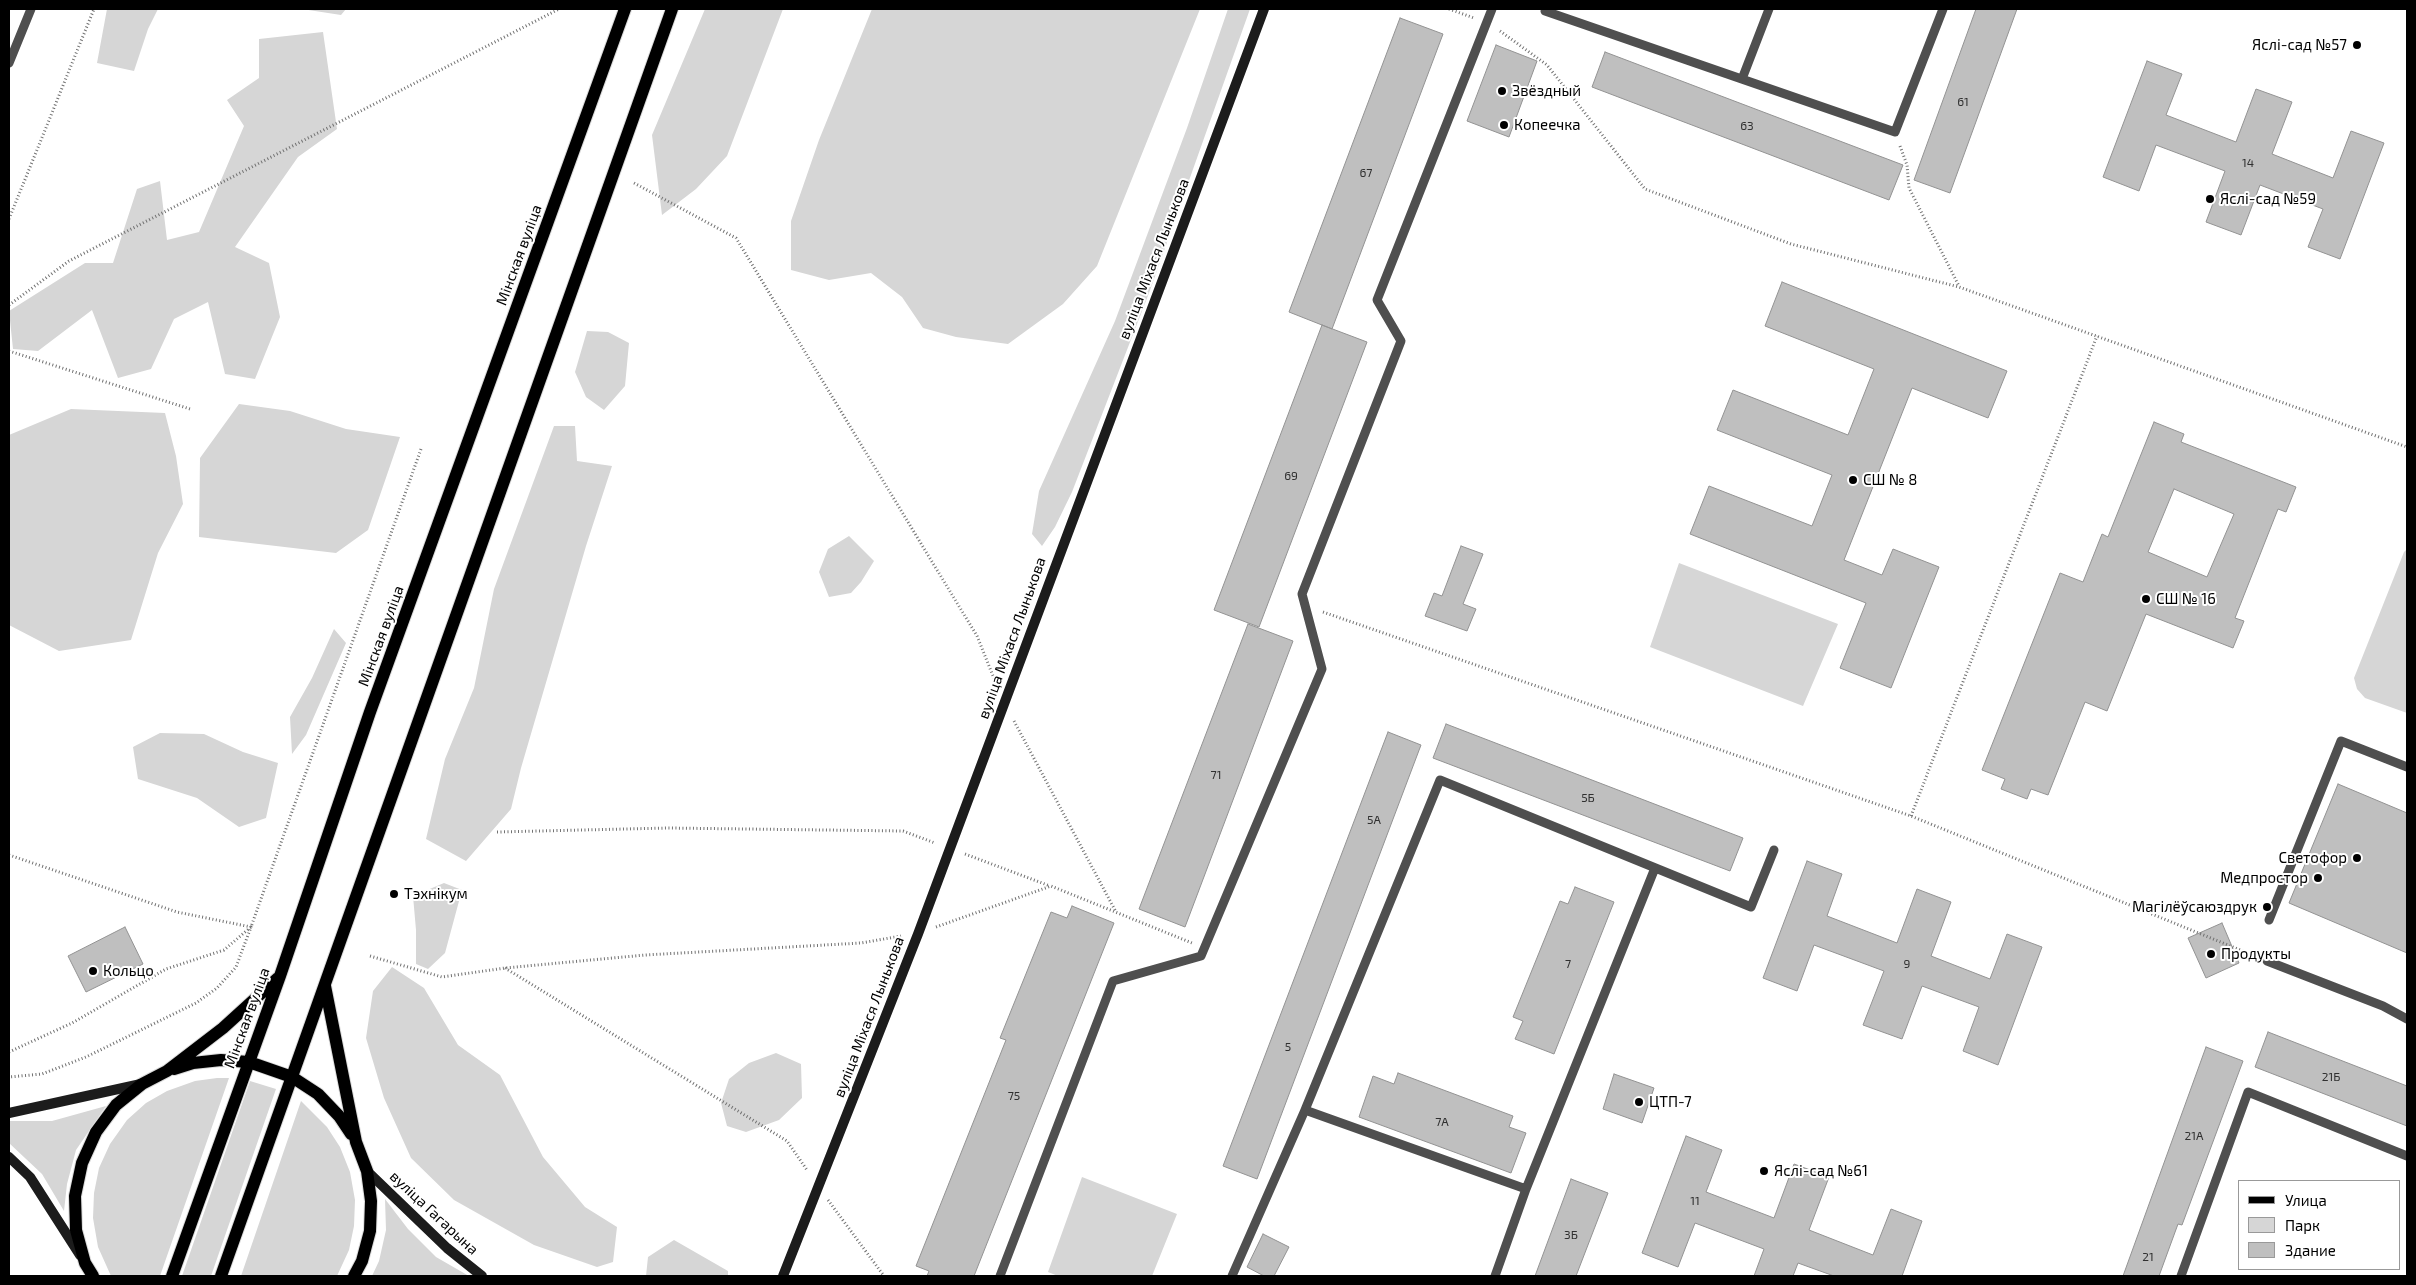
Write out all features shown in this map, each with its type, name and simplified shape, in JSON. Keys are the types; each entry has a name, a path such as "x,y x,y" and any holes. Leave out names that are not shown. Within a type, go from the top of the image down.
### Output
{"main road":[{"name":"Мінская вуліца","path":"172,1276 280,976 370,712 625,9"},
{"path":"221,1276 672,9"},
{"path":"93,1276 85,1262 76,1230 75,1196 82,1163 96,1132 116,1105 142,1084 167,1071 223,1028 280,976"},
{"path":"325,986 356,1142 367,1171 372,1201 370,1231 362,1260 354,1276"},
{"path":"167,1071 193,1063 221,1060 249,1062 292,1077 318,1094 339,1116 356,1142"}],"street":[{"name":"вуліца Міхася Лынькова","path":"783,1276 918,934 1264,9"},
{"path":"9,1112 142,1084"},
{"path":"9,1157 30,1177 85,1262"},
{"name":"вуліца Гагарына","path":"367,1171 447,1248 482,1276"}],"lane":[{"path":"9,64 31,9"},
{"path":"1000,1276 1113,981 1201,956 1322,670 1302,594 1401,341 1377,300 1492,9"},
{"path":"1543,9 1895,132 1943,9"},
{"path":"1742,79 1769,9"},
{"path":"2269,920 2341,741 2407,767"},
{"path":"1232,1276 1305,1110 1440,780 1751,906 1774,850"},
{"path":"1495,1276 1526,1189 1655,868"},
{"path":"2267,961 2383,1006 2407,1019"},
{"path":"2181,1276 2248,1092 2407,1156"},
{"path":"1305,1110 1526,1189"}],"path":[{"path":"9,219 94,9"},
{"path":"9,305 69,261 559,9"},
{"path":"1449,9 1487,22 1547,65 1645,189 1790,244 1959,287 2407,447"},
{"path":"1895,132 1907,165 1909,188 1959,287"},
{"path":"634,183 736,238 977,636 1004,703 1116,912"},
{"path":"1911,816 2096,336"},
{"path":"9,351 190,409"},
{"path":"9,1077 42,1074 86,1057 196,1003 217,988 236,968 421,449"},
{"path":"1306,606 1911,816 2267,961"},
{"path":"498,832 668,828 903,831 1051,886 1204,948"},
{"path":"9,854 177,912 251,927"},
{"path":"370,956 442,977 505,968 645,955 861,942 918,934 1051,886"},
{"path":"9,1052 72,1023 166,968 224,950 251,927"},
{"path":"505,968 787,1141 884,1276"}],"green space":[{"path":"107,9 158,9 148,29 134,71 97,63"},
{"path":"302,9 346,9 341,15"},
{"path":"705,9 783,9 727,156 696,189 662,215 652,135"},
{"path":"872,9 1200,9 1097,266 1063,304 1008,344 956,337 923,328 902,297 871,273 829,280 791,270 791,221 819,140"},
{"path":"1228,9 1250,9 1149,293 1072,492 1055,527 1042,546 1032,534 1039,491 1115,321 1187,128"},
{"path":"323,32 337,129 298,157 235,247 269,263 280,317 255,379 225,374 208,302 174,319 151,369 118,378 92,310 38,351 13,349 9,311 85,263 113,263 137,189 160,181 167,240 199,232 244,126 227,100 259,78 259,39"},
{"path":"587,331 608,332 629,343 625,386 604,410 586,397 575,372"},
{"path":"239,404 290,411 346,429 400,437 368,530 336,553 199,537 200,458"},
{"path":"71,409 165,413 176,456 183,504 158,553 131,640 59,651 9,625 9,435"},
{"path":"554,426 575,426 577,461 612,466 586,546 521,768 511,809 466,861 426,839 445,759 474,688 494,589"},
{"path":"849,536 874,561 861,582 851,593 829,597 819,572 828,549"},
{"path":"2407,549 2407,713 2365,698 2357,689 2354,678 2404,552"},
{"path":"1679,563 1838,624 1803,706 1650,647"},
{"path":"334,629 346,643 306,735 292,754 290,717 312,678"},
{"path":"160,733 204,734 243,752 278,763 266,818 239,827 197,798 138,779 133,747"},
{"path":"444,883 462,890 445,953 428,969 416,964 413,896"},
{"path":"392,967 424,988 458,1045 500,1075 543,1157 585,1207 617,1227 613,1262 597,1267 534,1245 454,1200 411,1158 384,1098 366,1038 373,991"},
{"path":"776,1053 801,1064 802,1098 779,1120 746,1132 727,1126 721,1103 729,1079 749,1063"},
{"path":"229,1078 160,1276 111,1276 98,1247 93,1218 94,1193 99,1168 110,1144 127,1120 146,1103 167,1091 195,1081"},
{"path":"250,1081 276,1089 211,1276 182,1276"},
{"path":"301,1101 327,1127 340,1147 350,1172 355,1200 354,1226 349,1250 337,1276 241,1276"},
{"path":"106,1106 76,1150 67,1184 64,1211 42,1174 9,1143 9,1121 52,1121"},
{"path":"1082,1177 1177,1214 1152,1276 1058,1276 1048,1272"},
{"path":"385,1199 408,1229 436,1257 469,1276 372,1276 379,1261 386,1230"},
{"path":"674,1240 728,1271 728,1276 646,1276 648,1257"}],"building":[{"path":"1976,9 2017,9 1950,193 1914,180"},
{"path":"1400,18 1443,34 1332,329 1289,312"},
{"name":"Звёздный","path":"1496,45 1537,61 1509,137 1467,121"},
{"path":"1605,52 1903,165 1889,200 1592,87"},
{"path":"2147,61 2182,74 2166,115 2236,142 2256,89 2292,102 2272,154 2333,178 2351,131 2384,143 2340,259 2308,247 2323,209 2260,185 2241,235 2206,222 2225,171 2156,145 2139,191 2103,177"},
{"name":"СШ № 8","path":"1782,282 2007,371 1988,418 1912,388 1844,560 1882,575 1893,549 1939,567 1891,688 1840,668 1866,603 1690,534 1709,486 1812,526 1832,475 1717,430 1733,390 1848,435 1874,369 1765,326"},
{"path":"1322,325 1367,342 1259,627 1214,610"},
{"name":"СШ № 16","path":"2154,422 2184,434 2181,442 2296,487 2286,512 2278,509 2235,618 2244,621 2233,648 2146,614 2107,711 2085,702 2048,795 2031,789 2027,799 2001,789 2005,779 1982,770 2060,573 2083,582 2102,534 2108,537","holes":["2174,489 2234,514 2207,577 2148,552"]},
{"path":"1461,546 1483,554 1463,604 1476,609 1467,631 1425,616 1434,593 1442,596"},
{"path":"1248,624 1293,641 1185,927 1139,909"},
{"path":"1446,724 1743,838 1730,871 1433,758"},
{"path":"1388,732 1421,745 1257,1179 1223,1166"},
{"name":"Светофор","path":"2338,784 2407,813 2407,953 2289,903"},
{"path":"1807,861 1842,874 1827,916 1897,943 1917,889 1951,902 1931,956 1990,979 2007,934 2042,947 1998,1065 1963,1051 1979,1007 1922,986 1902,1039 1863,1025 1884,971 1814,945 1797,991 1763,978"},
{"path":"1575,887 1614,902 1554,1054 1515,1039 1523,1021 1513,1017 1560,901 1568,904"},
{"path":"1072,906 1114,923 974,1276 927,1276 929,1271 916,1266 1006,1040 1000,1038 1051,912 1067,918"},
{"path":"2222,923 2239,963 2206,978 2188,938"},
{"path":"125,927 143,964 86,992 68,956"},
{"path":"2268,1032 2407,1086 2407,1126 2255,1067"},
{"path":"2206,1047 2243,1061 2182,1225 2178,1224 2159,1276 2123,1276"},
{"path":"1398,1073 1513,1116 1509,1127 1526,1133 1511,1173 1359,1117 1373,1076 1394,1084"},
{"path":"1614,1074 1654,1088 1642,1123 1603,1109"},
{"path":"1686,1136 1722,1150 1706,1192 1774,1218 1794,1164 1829,1177 1809,1230 1873,1255 1891,1209 1922,1221 1902,1276 1834,1276 1798,1263 1793,1276 1754,1276 1764,1249 1695,1223 1678,1267 1642,1253"},
{"path":"1571,1179 1608,1193 1576,1276 1535,1276"},
{"path":"1263,1234 1289,1247 1274,1276 1264,1276 1247,1267"}],"place":[{"name":"Яслі-сад №57","path":"2357,45"},
{"name":"Звёздный","path":"1502,91"},
{"name":"Копеечка","path":"1504,125"},
{"name":"Яслі-сад №59","path":"2210,199"},
{"name":"СШ № 8","path":"1853,480"},
{"name":"СШ № 16","path":"2146,599"},
{"name":"Светофор","path":"2357,858"},
{"name":"Медпростор","path":"2318,878"},
{"name":"Тэхнікум","path":"394,894"},
{"name":"Магілёўсаюздрук","path":"2267,907"},
{"name":"Продукты","path":"2211,954"},
{"name":"Кольцо","path":"93,971"},
{"name":"ЦТП-7","path":"1639,1102"},
{"name":"Яслі-сад №61","path":"1764,1171"}]}
